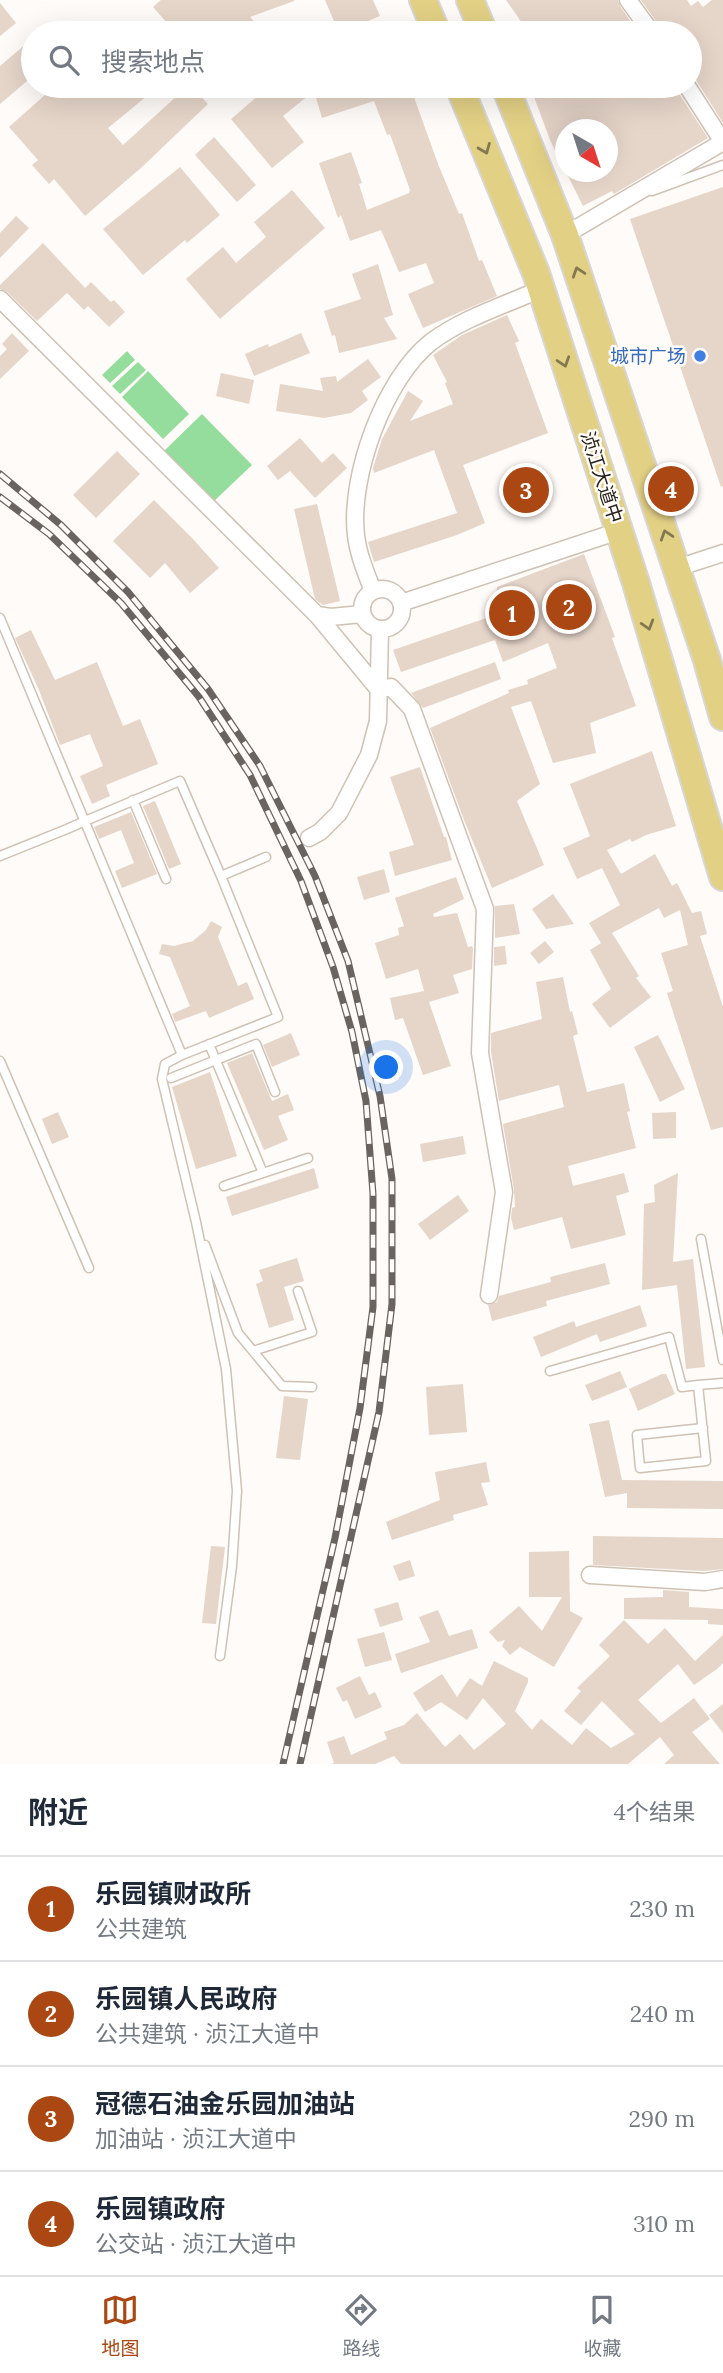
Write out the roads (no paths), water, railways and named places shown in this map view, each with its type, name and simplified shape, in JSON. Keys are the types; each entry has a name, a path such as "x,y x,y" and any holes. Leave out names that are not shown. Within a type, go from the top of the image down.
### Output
{"main road":[{"path":"423,0 432,21"},
{"path":"470,0 479,21"},
{"name":"浈江大道中","path":"464,98 541,289 636,583 723,877"},
{"path":"510,98 565,235 677,568 723,717"},
{"path":"636,583 651,589 661,588 677,568"},
{"path":"662,670 672,656 683,650 694,652 707,660"}],"street":[{"path":"628,0 643,21"},
{"path":"565,235 723,142 695,98"},
{"path":"373,591 356,535 356,522 358,480 380,413 400,379 430,343 458,325 541,289"},
{"path":"0,299 317,615 379,690"},
{"path":"401,603 619,531"},
{"path":"677,568 723,553"},
{"path":"380,589 393,592 401,603 402,610 397,622 392,626 380,629 368,624 362,614 363,601 373,591 380,589"},
{"path":"317,615 331,617 362,614"},
{"path":"309,838 320,832 339,814 369,755 378,720 380,629"},
{"path":"379,690 391,687 412,709 485,909 480,1053 504,1192 489,1295"},
{"path":"590,1575 705,1582 723,1579"}],"lane":[{"path":"623,201 723,165"},
{"path":"0,618 182,1055"},
{"path":"0,856 180,781 278,1017 165,1064 162,1079 196,1222 226,1369 237,1491 232,1566 220,1656"},
{"path":"134,800 166,879"},
{"path":"221,876 266,857"},
{"path":"209,1044 263,1173"},
{"path":"171,1078 256,1044 275,1092"},
{"path":"0,1061 89,1268"},
{"path":"224,1186 308,1158"},
{"path":"196,1222 238,1333 282,1385 312,1387"},
{"path":"701,1238 723,1360"},
{"path":"253,1351 312,1332 298,1291"},
{"path":"550,1371 669,1337 682,1387 723,1383"},
{"path":"698,1385 703,1428 706,1461 640,1468 637,1435 703,1428"}],"railway":[{"path":"0,474 61,525 128,592 208,689 260,766 315,876 348,961 380,1096 392,1179 392,1304 379,1412 300,1764"},
{"path":"0,497 49,534 121,603 199,697 250,775 301,881 333,967 352,1032 366,1101 373,1194 373,1307 360,1408 335,1538 283,1764"}],"place":[{"name":"城市广场","path":"700,356"},
{"name":"乐园镇政府","path":"671,489"},
{"name":"冠德石油金乐园加油站","path":"526,490"},
{"name":"乐园镇人民政府","path":"569,607"},
{"name":"乐园镇财政所","path":"512,613"}]}
